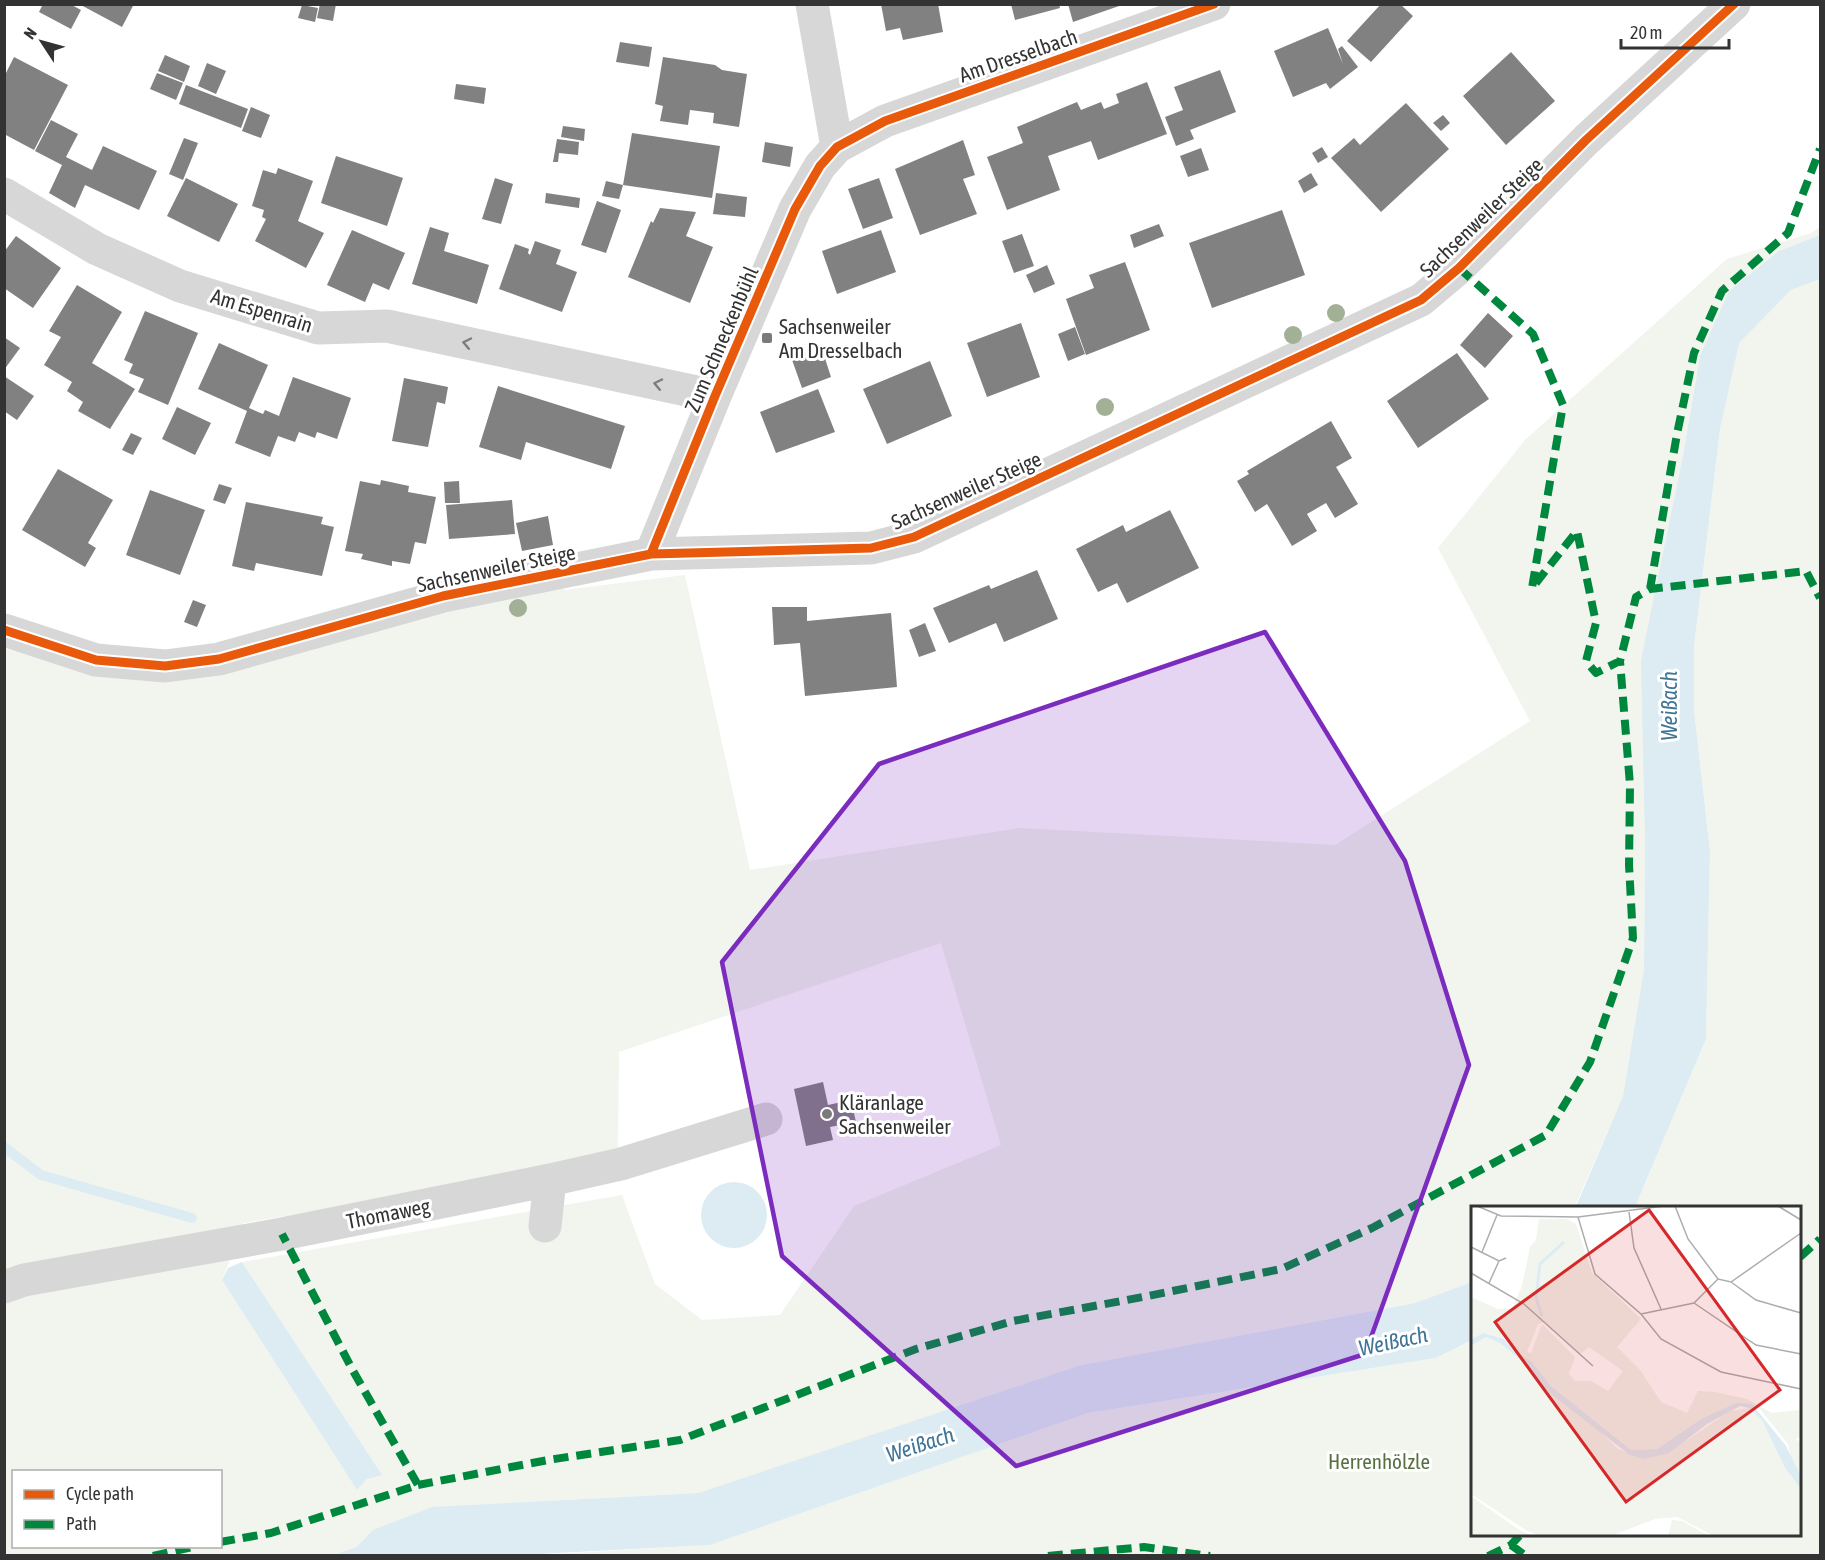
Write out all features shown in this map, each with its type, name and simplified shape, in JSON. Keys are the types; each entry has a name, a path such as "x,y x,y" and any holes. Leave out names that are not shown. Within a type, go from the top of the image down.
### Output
{"street":[{"path":"812,4 837,147"},
{"name":"Am Dresselbach","path":"837,147 885,121 1214,4"},
{"name":"Sachsenweiler Steige","path":"4,630 96,660 165,666 219,659 443,596 651,554 871,548 914,537 1421,300 1459,268 1586,140 1734,4"},
{"name":"Zum Schneckenbühl","path":"651,554 715,396 795,210 820,166 837,147"},
{"name":"Am Espenrain","path":"4,194 97,249 180,286 318,328 387,326 715,396"},
{"name":"Thomaweg","path":"4,1287 24,1280 282,1234 550,1180 621,1164 766,1119"},
{"path":"545,1226 550,1180"}],"highlighted area":[{"path":"1265,632 1405,861 1469,1065 1365,1354 1016,1466 782,1256 722,962 879,764"}],"green space":[{"path":"1820,227 1820,235 1779,251 1700,356 1682,461 1645,839 1644,969 1623,1096 1574,1206 1471,1206 1471,1282 1415,1303 1081,1365 698,1493 528,1502 373,1530 356,1547 334,1555 5,1555 4,648 97,674 144,681 194,678 561,579 564,590 685,575 750,870 1020,828 1335,845 1530,721 1438,548 1525,440 1727,259 1811,233","holes":["941,943 1001,1145 854,1206 780,1315 702,1320 655,1284 622,1195 242,1262 381,1474 367,1479 357,1490 222,1280 244,1223 371,1202 618,1150 619,1052"]},
{"name":"Herrenhölzle","path":"1820,279 1820,1555 519,1556 710,1545 1088,1413 1436,1358 1471,1340 1471,1536 1801,1536 1801,1206 1635,1206 1706,1039 1710,851 1694,710 1694,647 1720,429 1738,343 1791,290"}],"water":[{"name":"Weißach","path":"1820,235 1820,279 1791,290 1739,343 1720,429 1694,647 1694,710 1710,851 1706,1039 1635,1206 1574,1206 1623,1096 1644,969 1645,839 1641,660 1682,461 1700,356 1729,291 1779,251"},
{"path":"734,1182 746,1185 757,1192 764,1203 767,1215 764,1227 757,1238 746,1245 734,1248 722,1245 711,1238 704,1227 701,1215 704,1203 711,1192 722,1185"},
{"path":"242,1262 382,1475 367,1479 357,1490 222,1280 228,1268"},
{"name":"Weißach","path":"1471,1282 1471,1340 1436,1358 1088,1413 710,1545 519,1555 334,1555 356,1547 373,1530 432,1507 698,1493 1081,1365 1415,1303"}],"building":[{"path":"43,4 70,4 81,10 71,29 39,12"},
{"path":"79,4 134,4 122,27"},
{"path":"320,4 336,4 333,21 317,18"},
{"path":"881,4 938,4 943,32 903,40 900,28 886,31"},
{"path":"1011,4 1059,4 1060,8 1015,20"},
{"path":"1068,4 1121,4 1122,5 1073,22"},
{"path":"1381,4 1400,4 1413,16 1371,62 1347,41"},
{"path":"302,5 318,8 315,22 298,18"},
{"path":"1328,28 1343,64 1338,49 1342,46 1358,67 1330,89 1326,83 1293,97 1274,51"},
{"path":"620,42 652,47 649,67 616,62"},
{"path":"1511,52 1555,101 1506,145 1463,96"},
{"path":"165,55 190,66 184,82 158,71"},
{"path":"14,57 68,85 34,150 4,134 4,77"},
{"path":"663,57 715,65 722,70 747,74 739,127 713,123 714,113 690,110 688,125 660,121 663,106 655,104"},
{"path":"207,63 226,71 216,94 198,86"},
{"path":"1220,70 1236,112 1190,130 1194,139 1176,146 1165,117 1183,110 1174,87"},
{"path":"157,73 183,83 176,100 150,89"},
{"path":"1147,82 1167,134 1098,160 1091,141 1048,156 1060,190 1007,210 987,157 1023,143 1017,127 1077,102 1081,110 1101,102 1104,109 1119,103 1116,94"},
{"path":"456,84 486,88 484,104 454,99"},
{"path":"186,85 248,109 241,128 179,104"},
{"path":"1406,103 1449,149 1381,212 1331,158 1354,138 1360,145"},
{"path":"251,107 270,115 261,138 242,131"},
{"path":"1443,115 1450,123 1441,131 1433,123"},
{"path":"51,120 78,134 66,157 92,170 103,146 157,171 139,210 85,185 75,208 49,193 62,165 35,151"},
{"path":"563,126 585,129 584,141 561,137"},
{"path":"632,133 720,146 712,198 623,185"},
{"path":"184,138 198,143 183,180 169,174"},
{"path":"557,139 579,142 578,155 559,153 558,162 553,162"},
{"path":"963,140 975,175 963,179 977,214 920,235 895,169"},
{"path":"765,142 793,147 790,167 762,162"},
{"path":"1322,147 1328,157 1318,163 1312,153"},
{"path":"1201,148 1209,170 1188,177 1180,156"},
{"path":"336,156 403,178 387,226 321,203"},
{"path":"278,168 313,181 298,221 324,233 306,268 255,241 266,219 262,217 264,210 252,206 263,170 276,174"},
{"path":"1311,173 1318,185 1304,193 1298,181"},
{"path":"186,178 238,204 219,242 167,216"},
{"path":"495,178 513,184 501,224 482,219"},
{"path":"879,178 893,218 863,229 848,189"},
{"path":"606,181 623,185 619,199 602,196"},
{"path":"546,193 580,198 579,208 545,203"},
{"path":"716,193 747,197 745,217 713,214"},
{"path":"597,201 621,210 606,253 581,245"},
{"path":"660,208 696,212 686,236 713,247 690,303 628,277 651,221 653,223"},
{"path":"1282,210 1305,275 1212,308 1189,243"},
{"path":"1159,224 1164,236 1134,248 1130,235"},
{"path":"430,227 449,233 444,251 489,265 477,304 412,284"},
{"path":"352,230 405,253 389,290 373,283 365,302 327,285"},
{"path":"881,230 896,272 837,294 822,251"},
{"path":"1022,234 1034,266 1014,273 1002,241"},
{"path":"16,236 61,268 33,308 4,288 4,252"},
{"path":"535,241 561,250 556,264 577,272 562,312 499,289 515,244 529,249 530,255"},
{"path":"1125,262 1150,330 1086,355 1066,299 1094,288 1089,275"},
{"path":"1047,265 1055,284 1034,293 1026,275"},
{"path":"77,285 122,312 92,363 135,389 110,429 78,411 83,402 67,391 72,382 44,365 61,337 49,331"},
{"path":"145,311 198,333 168,405 138,392 144,379 129,373 133,364 124,360"},
{"path":"1488,313 1513,336 1485,368 1460,345"},
{"path":"1021,323 1040,377 987,397 967,343"},
{"path":"1075,327 1085,354 1068,361 1058,334"},
{"path":"4,337 20,348 4,370"},
{"path":"219,343 268,365 249,408 263,414 265,410 279,416 293,377 351,398 337,439 317,432 315,438 299,432 295,442 278,436 270,457 235,443 247,411 198,389"},
{"path":"821,346 831,377 802,388 791,357"},
{"path":"1457,353 1489,399 1418,448 1387,401"},
{"path":"930,361 952,416 887,444 863,389"},
{"path":"4,376 34,396 17,420 4,411"},
{"path":"404,378 448,387 445,404 437,402 428,447 392,441"},
{"path":"498,386 625,426 611,469 526,442 521,460 479,447"},
{"path":"818,389 835,432 776,453 760,412"},
{"path":"177,407 211,423 195,455 162,439"},
{"path":"1331,421 1352,458 1336,467 1358,504 1335,518 1326,503 1307,514 1317,531 1292,546 1267,504 1255,512 1237,481 1249,474 1247,471"},
{"path":"131,433 142,438 133,455 122,450"},
{"path":"58,469 113,500 88,543 96,548 85,567 22,530"},
{"path":"381,480 409,486 408,492 436,497 426,544 415,542 410,564 392,561 392,566 361,559 363,554 345,551 360,481 380,485"},
{"path":"459,481 460,503 445,503 444,482"},
{"path":"219,484 232,488 225,504 213,500"},
{"path":"150,490 205,510 180,575 126,555"},
{"path":"512,500 515,534 449,539 446,505"},
{"path":"246,502 323,517 321,524 334,527 322,576 256,563 254,571 232,566"},
{"path":"1170,510 1199,568 1127,603 1117,583 1098,592 1076,549 1123,525 1126,532"},
{"path":"548,516 553,545 522,551 516,523"},
{"path":"1037,570 1058,619 1004,642 996,623 949,643 933,608 989,585 991,589"},
{"path":"193,600 206,605 197,627 184,622"},
{"path":"772,607 807,607 807,621 891,613 897,687 805,696 800,643 774,645"},
{"path":"925,623 936,651 919,657 909,630"},
{"name":"Kläranlage Sachsenweiler","path":"823,1082 828,1105 851,1100 856,1122 830,1127 833,1140 806,1146 794,1089"}],"waterway":[{"path":"4,1147 41,1175 192,1218"}],"marked path":[{"path":"1650,589 1677,434 1694,353 1722,291 1788,233 1820,149"},
{"path":"1459,268 1533,334 1563,405 1532,588 1577,531 1596,623 1586,661 1596,673 1620,661 1636,597 1650,589 1806,571 1820,598"},
{"path":"418,1485 548,1460 680,1440 916,1349 1013,1321 1281,1269 1372,1228 1546,1135 1590,1062 1633,938 1629,865 1630,785 1620,661"},
{"path":"222,1542 271,1533 418,1485 352,1369 282,1234"},
{"path":"1801,1256 1820,1239"},
{"path":"1488,1556 1511,1545 1519,1536"},
{"path":"1511,1545 1526,1556"},
{"path":"1048,1556 1144,1547 1210,1556"},
{"path":"153,1556 188,1548"}],"cycle path":[{"path":"651,554 795,209 820,166 837,147 885,121 1214,4"},
{"path":"4,630 96,660 165,666 219,659 443,596 651,554 871,548 914,537 1421,300 1459,268 1586,140 1734,4"}],"place":[{"name":"Sachsenweiler Am Dresselbach","path":"767,338"},
{"name":"Kläranlage Sachsenweiler","path":"827,1114"}]}
